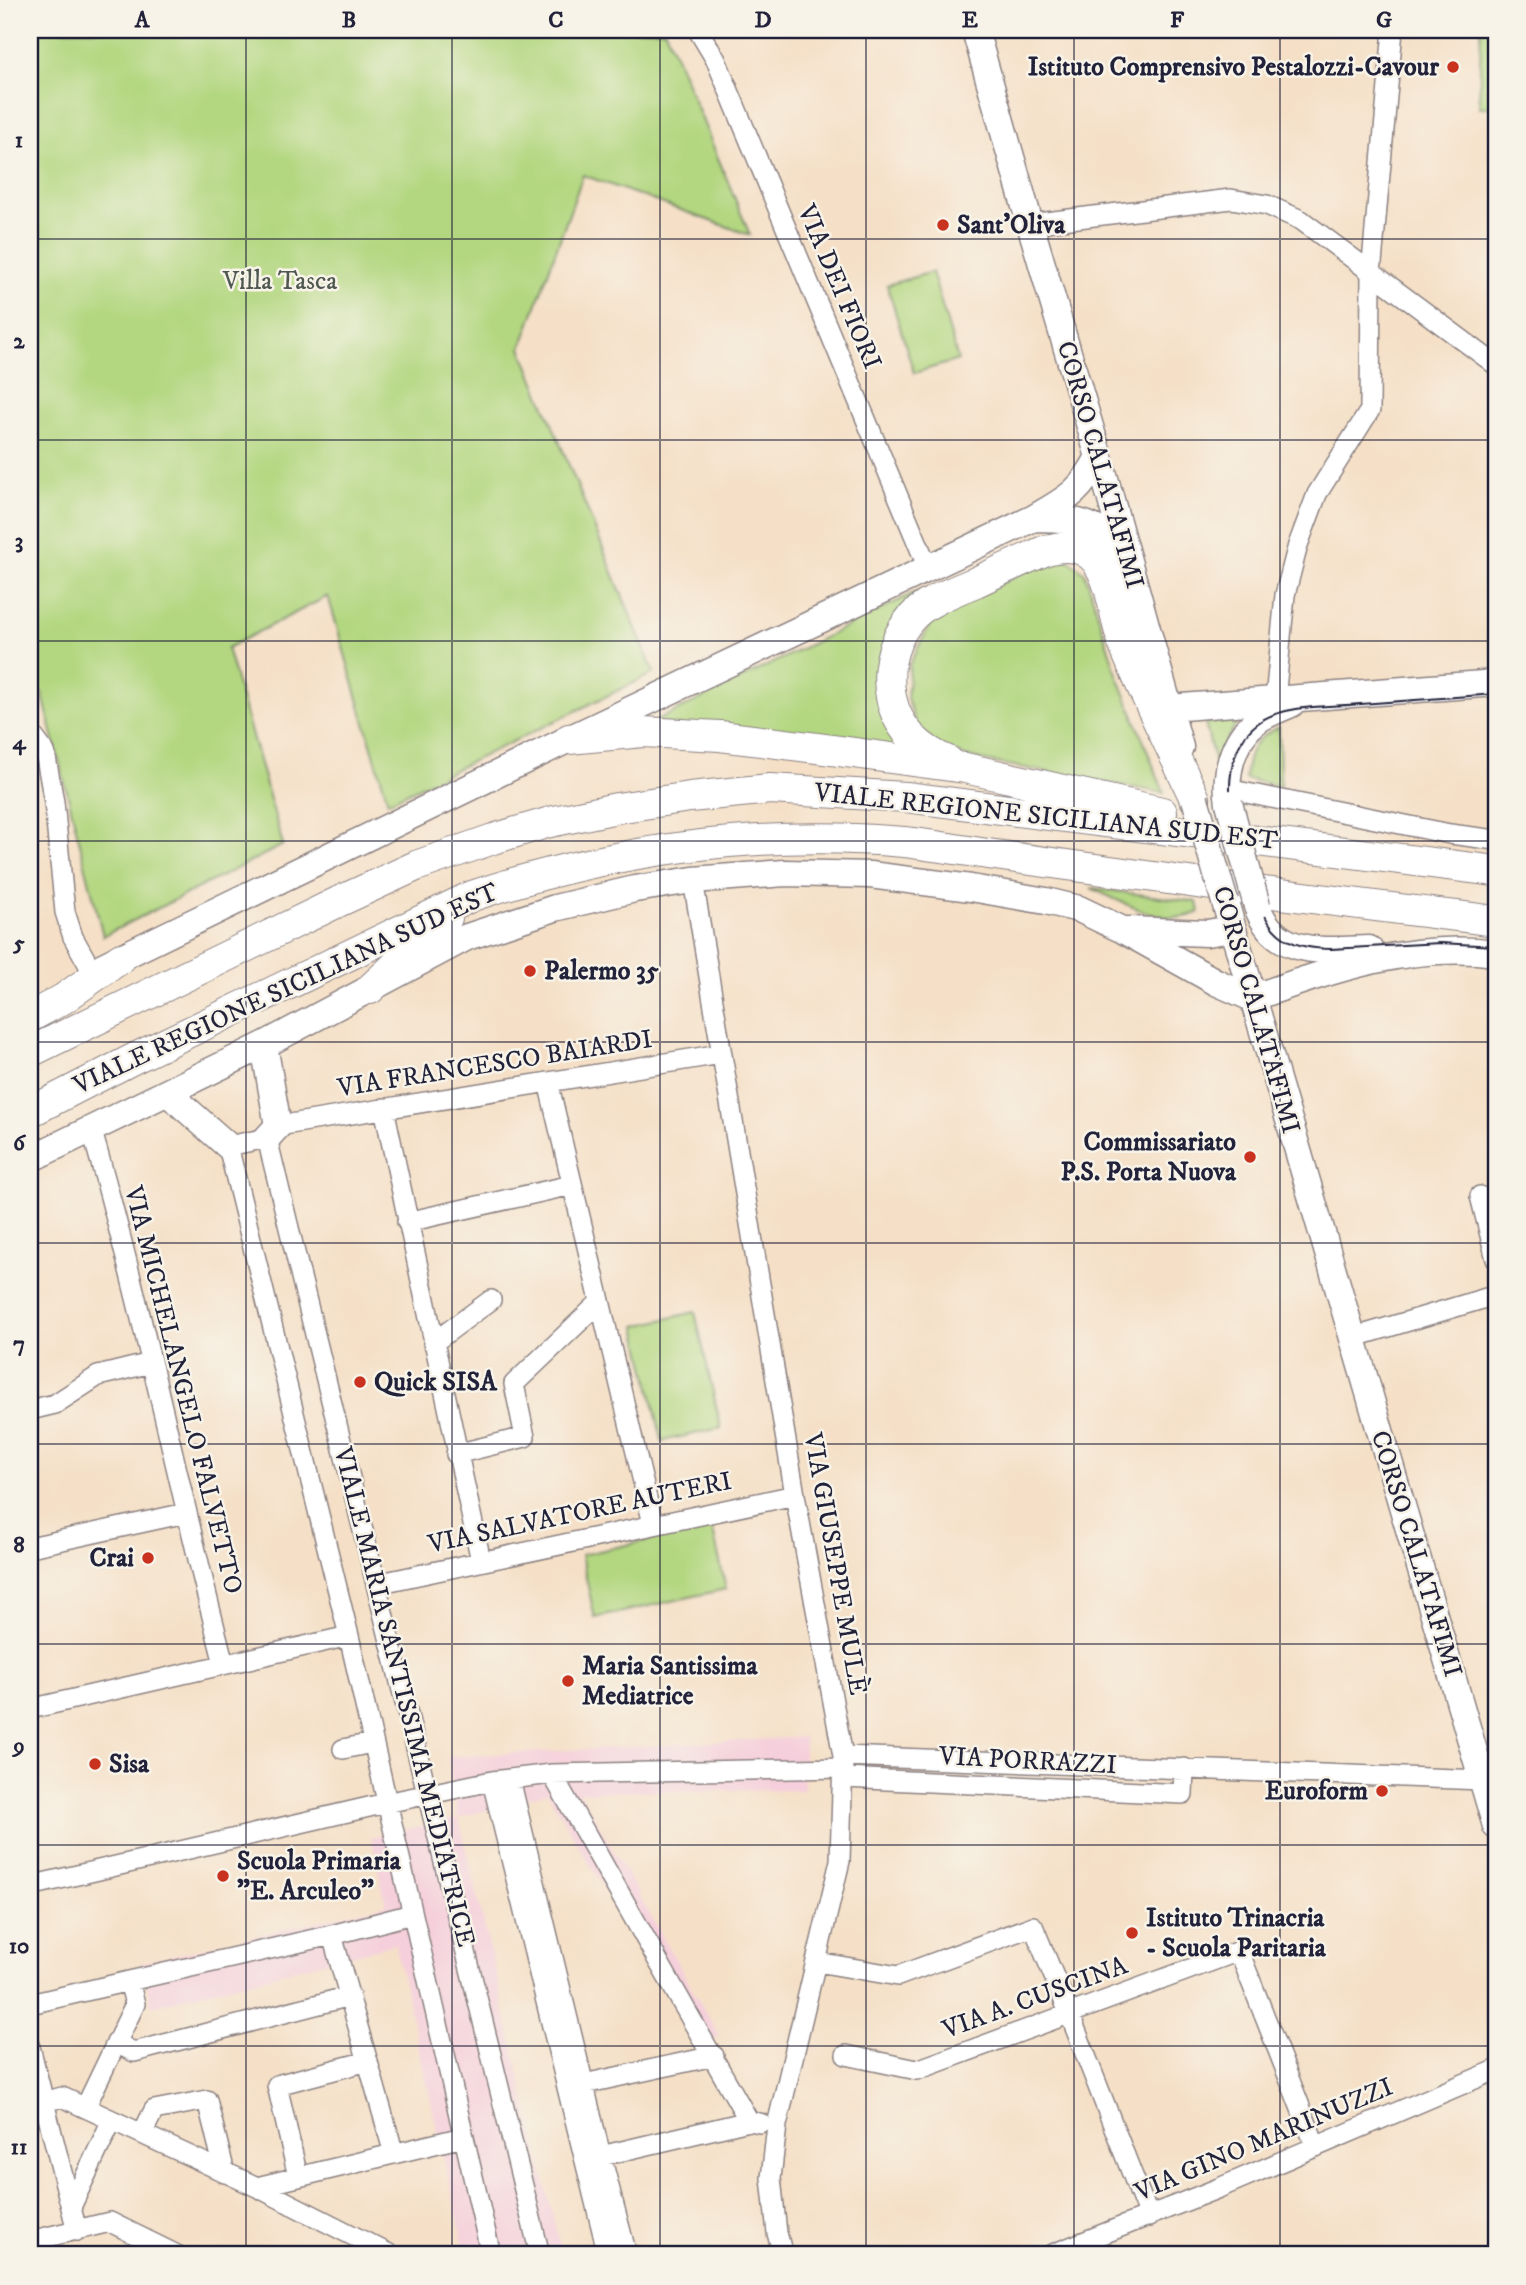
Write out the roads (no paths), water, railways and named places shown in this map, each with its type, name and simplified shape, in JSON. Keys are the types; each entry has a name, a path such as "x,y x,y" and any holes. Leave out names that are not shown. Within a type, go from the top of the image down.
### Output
{"main road":[{"path":"965,768 932,755 909,736 893,710 887,680 892,649 907,623 930,603 1061,545 1080,549 1096,561 1104,578 1124,646 1195,799"},
{"path":"569,738 643,732 720,736 965,768 1316,848 1496,871"},
{"name":"VIALE REGIONE SICILIANA SUD EST","path":"30,1052 416,866 550,822 617,808 770,789 845,792 906,797 1316,848"},
{"name":"VIALE REGIONE SICILIANA SUD EST","path":"30,1112 135,1058 472,896 516,881 588,864 683,848 769,839 905,842 1218,894 1496,921"},
{"path":"370,989 472,896"},
{"path":"30,1017 63,999 121,958"}],"street":[{"name":"VIA DEI FIORI","path":"698,30 716,60 928,568"},
{"name":"CORSO CALATAFIMI","path":"975,30 1128,558 1195,799 1218,894 1232,929 1489,1793 1496,1826"},
{"path":"1275,700 1285,595 1298,545 1317,495 1370,410 1371,274 1393,30"},
{"path":"1030,224 1231,199 1267,205 1301,220 1496,365"},
{"path":"30,1000 569,738 1034,518 1069,497 1087,481 1099,457"},
{"path":"1034,518 1055,518 1081,523 1103,532 1128,558"},
{"path":"1169,708 1496,683"},
{"path":"1303,698 1258,720 1233,753 1229,769 1228,796 1257,906 1264,921 1280,938 1299,947 1330,951 1385,948 1496,953"},
{"path":"30,732 45,752 54,802 65,912 73,937 92,971"},
{"path":"1228,796 1496,840"},
{"name":"VIALE REGIONE SICILIANA SUD EST","path":"30,1159 264,1045 467,937 555,908 635,889 692,880 785,873 870,875 1046,901 1079,909 1123,930 1216,982 1252,998"},
{"name":"VIA GIUSEPPE MULÈ","path":"692,880 843,1768 840,1861 777,2125 771,2178 777,2233 783,2255"},
{"name":"VIALE REGIONE SICILIANA SUD EST","path":"1123,930 1208,933 1232,929"},
{"path":"1252,998 1355,963 1441,950"},
{"name":"VIALE MARIA SANTISSIMA MEDIATRICE","path":"264,1045 272,1132 376,1584 540,2255"},
{"name":"VIA FRANCESCO BAIARDI","path":"272,1132 384,1108 721,1054"},
{"path":"548,1082 653,1524"},
{"path":"168,1093 228,1146 272,1132"},
{"path":"384,1108 481,1561"},
{"name":"VIA MICHELANGELO FALVETTO","path":"92,1128 224,1664"},
{"name":"VIALE MARIA SANTISSIMA MEDIATRICE","path":"228,1146 349,1636 491,2255"},
{"path":"407,1222 572,1185"},
{"path":"1480,1196 1496,1259"},
{"path":"1352,1338 1496,1296"},
{"path":"433,1343 491,1300"},
{"path":"456,1454 525,1437 514,1384 600,1302"},
{"path":"30,1410 55,1404 97,1376 151,1363"},
{"name":"VIA SALVATORE AUTERI","path":"376,1584 795,1495"},
{"path":"30,1547 186,1513"},
{"path":"30,1709 349,1636"},
{"path":"343,1749 372,1743"},
{"path":"30,1886 386,1803 501,1780 552,1774 843,1768"},
{"name":"VIA PORRAZZI","path":"843,1768 1184,1768 1489,1793"},
{"name":"VIA PORRAZZI","path":"843,1768 1183,1794 1184,1768"},
{"path":"552,1774 749,2121"},
{"path":"501,1780 593,2147"},
{"path":"30,2004 412,1914"},
{"path":"817,1962 898,1976 1032,1926 1149,2217"},
{"path":"332,1935 394,2154"},
{"name":"VIA A. CUSCINA","path":"846,2055 917,2070 1239,1951 1316,2147"},
{"path":"85,2108 135,2004 129,1981"},
{"path":"116,2043 134,2052 350,1996"},
{"path":"556,2008 583,2084 608,2255"},
{"path":"30,2047 77,2231"},
{"path":"583,2084 714,2056"},
{"path":"298,2177 277,2085 368,2061"},
{"name":"VIA GINO MARINUZZI","path":"1050,2255 1149,2217 1496,2070"},
{"path":"44,2102 62,2097 257,2187 391,2255"},
{"path":"142,2134 154,2110 207,2100 225,2173"},
{"path":"71,2207 112,2120"},
{"path":"593,2147 749,2121 777,2125"},
{"path":"257,2187 463,2137"},
{"path":"599,2182 627,2255"},
{"path":"30,2241 110,2222 139,2245 177,2255"}],"tram line":[{"path":"1496,694 1310,707 1283,712 1252,728 1239,747 1230,780 1231,803 1260,905 1266,918 1283,937 1295,944 1331,949 1440,943 1496,946"}],"place":[{"name":"Istituto Comprensivo Pestalozzi-Cavour","path":"1453,67"},
{"name":"Sant'Oliva","path":"943,225"},
{"name":"Palermo 35","path":"530,971"},
{"name":"Commissariato P.S. Porta Nuova","path":"1250,1157"},
{"name":"Quick SISA","path":"360,1382"},
{"name":"Crai","path":"148,1558"},
{"name":"Maria Santissima Mediatrice","path":"568,1681"},
{"name":"Sisa","path":"95,1764"},
{"name":"Euroform","path":"1382,1791"},
{"name":"Scuola Primaria \"E. Arculeo\"","path":"223,1876"},
{"name":"Istituto Trinacria - Scuola Paritaria","path":"1132,1933"}],"park label":[{"name":"Villa Tasca","path":"280,281"}]}
